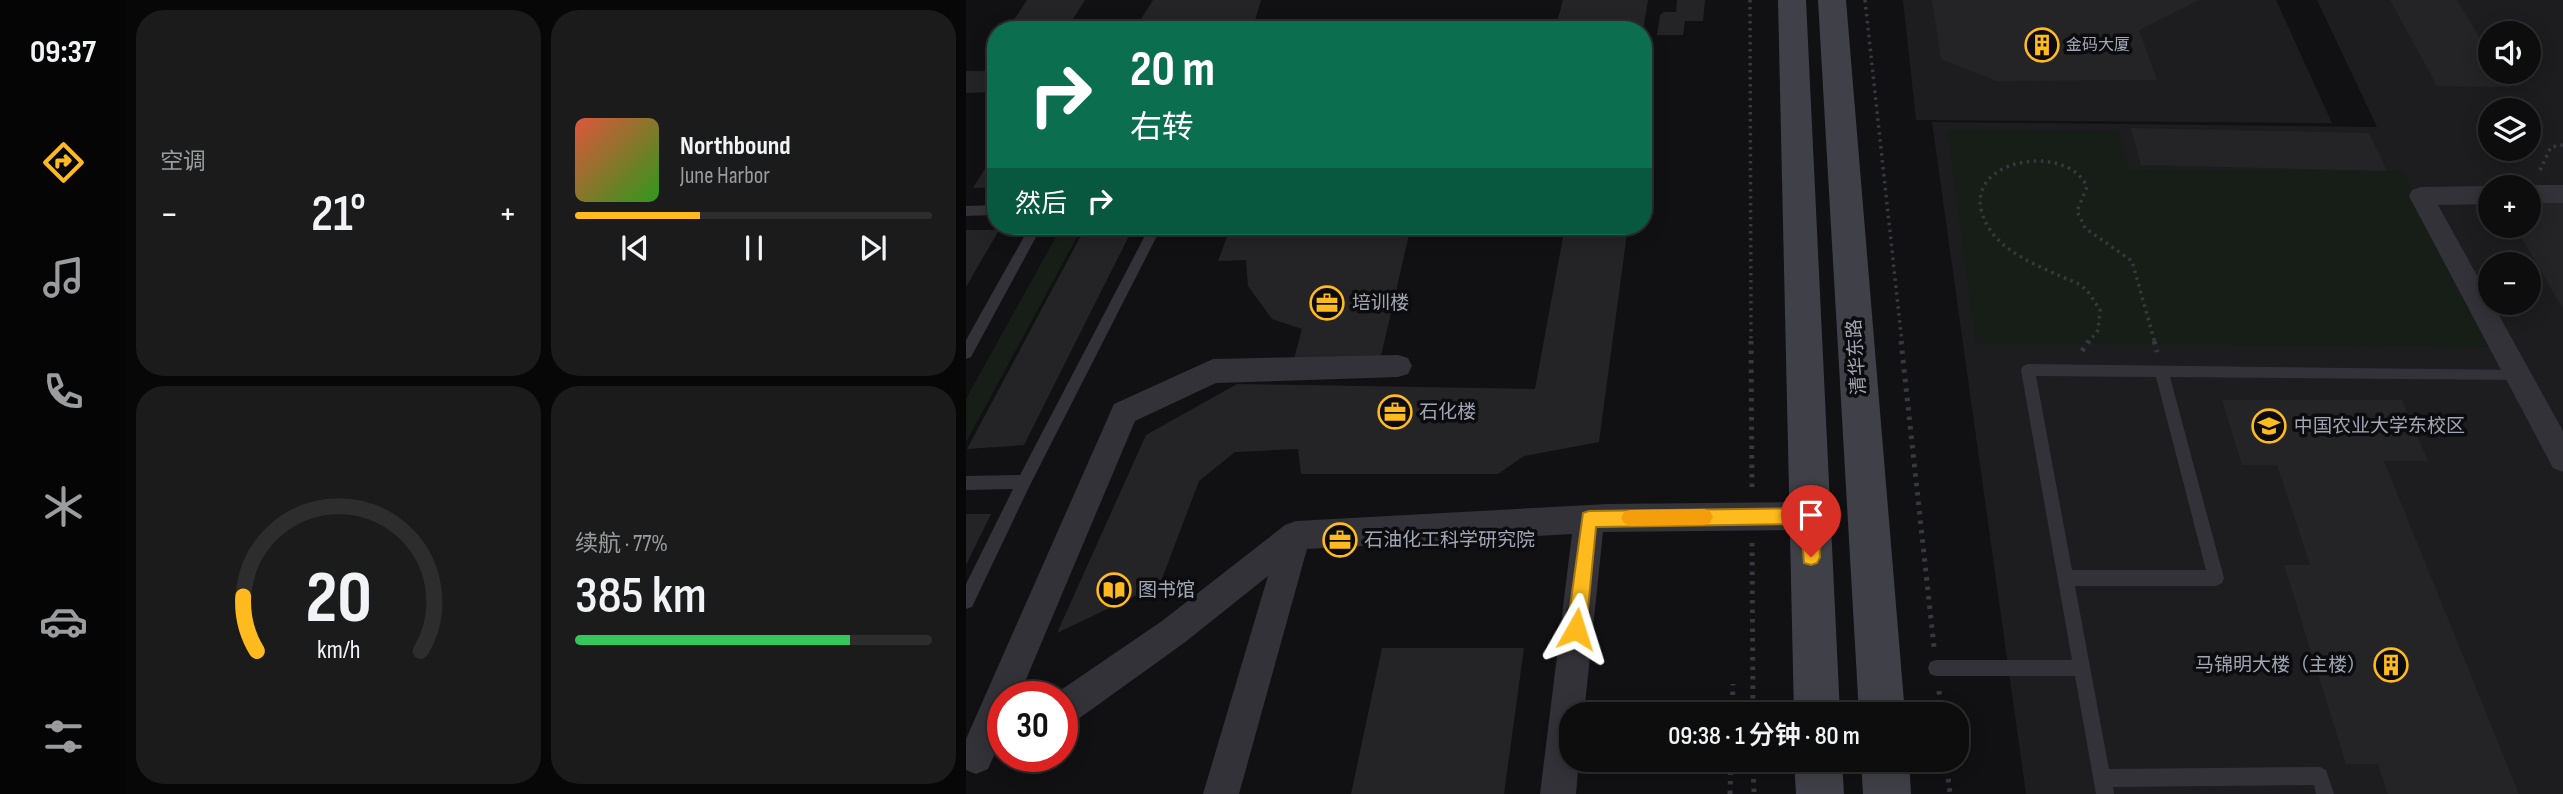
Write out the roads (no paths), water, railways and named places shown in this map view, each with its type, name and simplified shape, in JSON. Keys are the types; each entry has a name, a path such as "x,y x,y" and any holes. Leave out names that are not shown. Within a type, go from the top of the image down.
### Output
{"main road":[{"path":"1792,0 1817,702"},
{"name":"清华东路","path":"1832,0 1881,702"},
{"path":"1819,772 1820,794"},
{"path":"1886,772 1887,794"}],"street":[{"path":"2541,194 2563,194"},
{"path":"2478,195 2421,196 2563,459"},
{"path":"982,759 1124,413 1213,371 1398,366"},
{"path":"1078,699 1173,632 1296,535 1589,519 1809,516"},
{"path":"1558,794 1589,519"},
{"path":"1221,794 1296,535"}],"lane":[{"path":"966,211 987,210"},
{"path":"966,353 1031,235"},
{"path":"966,601 1151,235"},
{"path":"2325,794 2320,776 2104,786 2028,370 2069,373 2516,374"},
{"path":"2066,578 2216,578 2162,372"},
{"path":"966,483 1024,482"},
{"path":"1937,668 2082,668"}],"place":[{"name":"金码大厦","path":"2042,45"},
{"name":"培训楼","path":"1327,303"},
{"name":"石化楼","path":"1395,412"},
{"name":"中国农业大学东校区","path":"2269,426"},
{"name":"石油化工科学研究院","path":"1340,540"},
{"name":"图书馆","path":"1114,590"},
{"name":"马锦明大楼（主楼）","path":"2391,665"}]}
